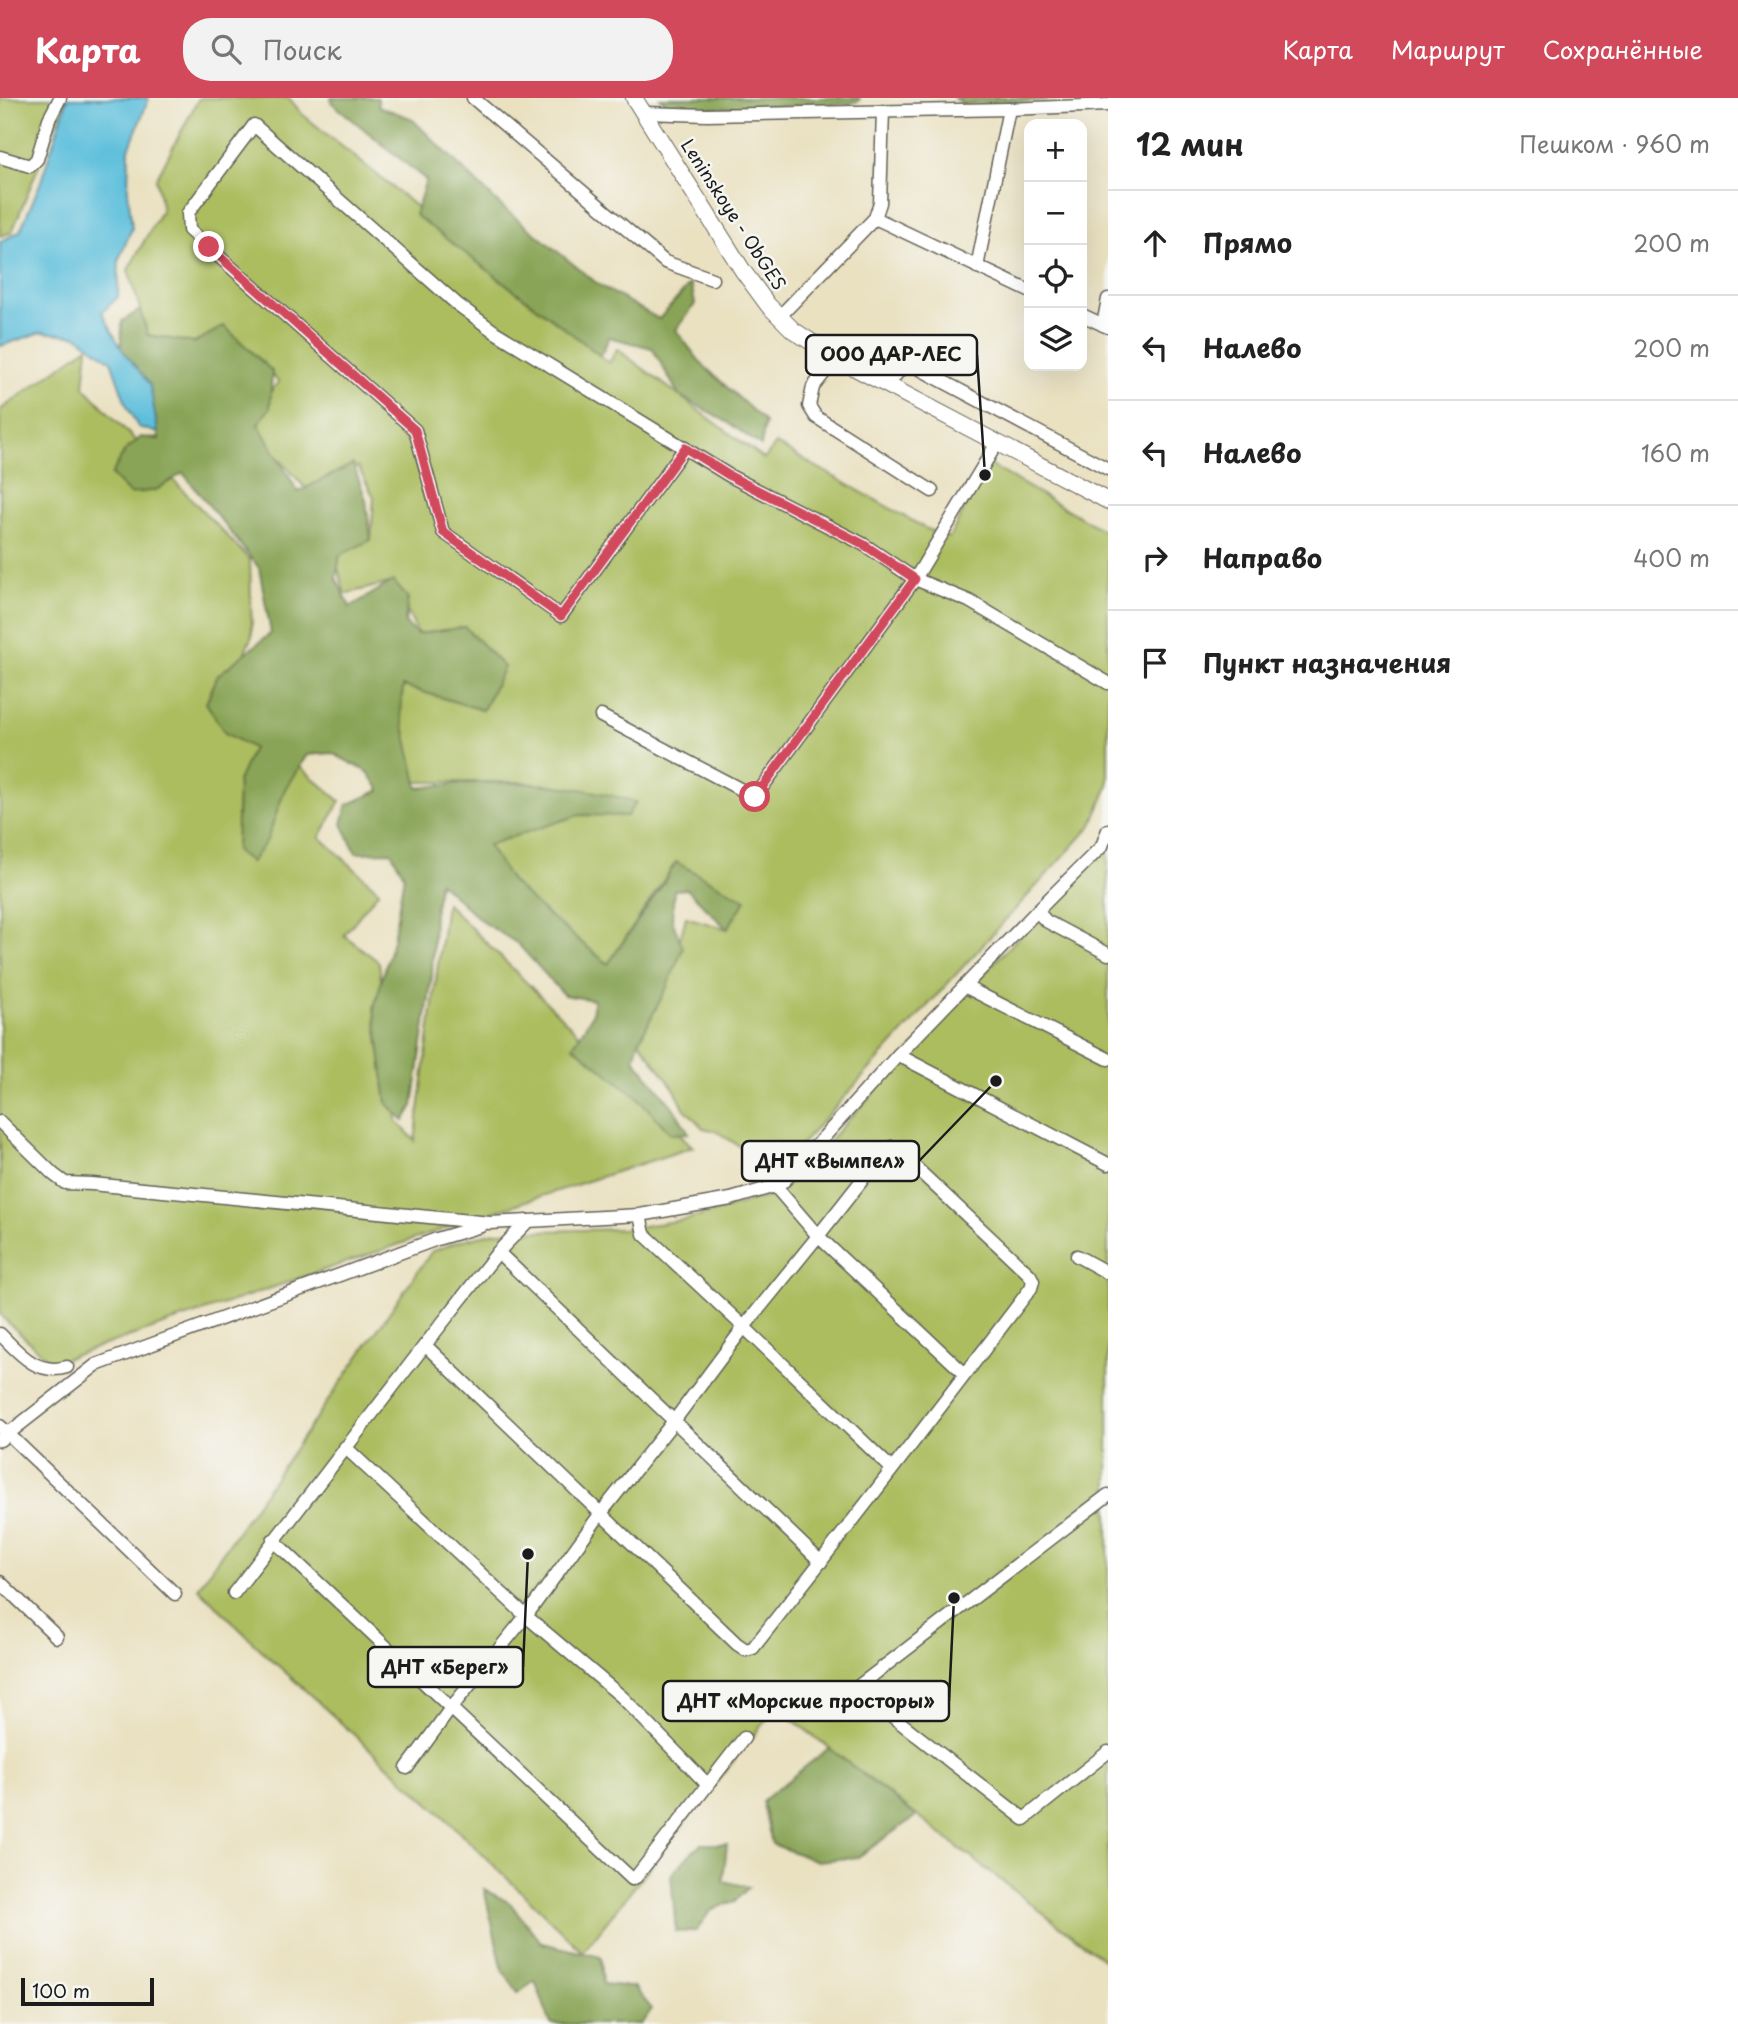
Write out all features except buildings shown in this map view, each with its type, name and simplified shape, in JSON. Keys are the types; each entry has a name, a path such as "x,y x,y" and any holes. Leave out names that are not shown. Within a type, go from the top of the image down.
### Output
{"main road":[{"name":"Leninskoye - ObGES","path":"634,98 743,271 759,295 779,317 799,334 836,358 1108,501"}],"street":[{"path":"0,157 30,166 37,159 49,119 60,98"},
{"path":"473,98 665,262 712,279"},
{"path":"644,113 707,115 1108,105"},
{"path":"977,267 1009,109"},
{"path":"779,317 875,218 881,192 883,111"},
{"path":"685,448 561,616 443,532 415,430 189,230 188,213 254,125 466,311 495,332 685,448 730,476 863,544 915,579 969,601 1108,683"},
{"path":"875,218 1024,289"},
{"path":"1087,317 1105,326 1108,299"},
{"path":"836,358 813,387 809,406 816,417 932,491"},
{"path":"888,385 903,368 914,366 1108,469"},
{"path":"601,716 755,797 915,579 997,443"},
{"path":"0,1122 65,1183 490,1223 640,1215 731,1199 775,1186 785,1180 964,986 1037,911 1105,848 1108,830"},
{"path":"1037,911 1046,921 1108,954"},
{"path":"964,986 1108,1059"},
{"path":"898,1055 1108,1164"},
{"path":"407,1768 451,1708 526,1616 601,1513 674,1421 744,1326 881,1156 892,1147 1030,1275 1033,1281 821,1562 753,1648 746,1650 737,1644 601,1513 425,1345"},
{"path":"775,1186 818,1236 965,1374"},
{"path":"640,1215 644,1234 892,1469"},
{"path":"234,1593 498,1252 528,1221"},
{"path":"175,1594 2,1433 96,1365 425,1243 490,1223"},
{"path":"498,1252 821,1562"},
{"path":"1077,1256 1108,1273"},
{"path":"0,1334 30,1364 57,1370 67,1367"},
{"path":"345,1447 526,1616 622,1697 707,1784"},
{"path":"1108,1495 856,1688 1024,1819 1108,1752"},
{"path":"273,1540 632,1879 744,1738"},
{"path":"0,1582 57,1637"}],"green space":[{"path":"0,98 66,98 12,232 0,236"},
{"path":"199,98 289,98 302,114 609,363 617,349 764,459 776,444 927,529 949,538 988,464 1108,533 1108,786 1092,825 777,1171 716,1131 703,1128 684,1108 675,1090 639,1041 667,987 686,917 727,929 676,862 608,964 514,893 476,842 525,782 409,782 392,700 403,686 482,710 465,627 418,634 393,582 345,594 334,552 371,540 374,497 358,467 307,490 245,420 279,382 224,326 194,343 148,335 128,270 162,209 156,179"},
{"path":"331,98 378,98 378,106 411,118 500,205 599,285 659,319 691,283 695,304 676,330 701,363 765,422 761,446 730,424 679,395 652,348 609,337 601,356 415,215 426,180 331,102"},
{"path":"660,98 860,98 859,101 848,104 692,109 670,107"},
{"path":"953,98 1067,98 964,104"},
{"path":"140,310 148,335 194,343 224,326 272,371 270,408 258,424 298,492 353,464 366,500 371,540 340,555 336,578 350,607 393,581 408,598 405,623 417,634 465,627 504,667 483,710 403,686 401,713 418,788 473,783 528,783 582,790 636,802 627,816 579,815 488,845 511,881 608,964 676,862 746,900 727,929 687,889 674,890 672,920 683,948 667,987 639,1041 634,1059 673,1107 689,1133 671,1134 636,1096 573,1046 592,1015 594,1000 564,995 518,944 483,922 439,882 434,914 432,976 413,1106 404,1121 387,1103 374,1008 393,940 404,875 391,852 356,853 342,824 347,805 380,790 368,772 332,753 307,755 285,789 267,840 251,862 236,851 238,781 253,748 225,733 206,703 218,675 271,633 259,568 183,473 156,490 130,494 111,475 125,451 141,437 159,439 150,385 121,348 122,321"},
{"path":"88,347 84,387 250,560 252,636 223,701 340,801 320,837 379,891 344,935 379,962 397,1121 415,1141 446,903 693,1147 514,1205 52,1363 0,1315 0,410"},
{"path":"1108,844 1108,1963 776,1707 583,1952 440,1813 262,1651 198,1588 432,1251 495,1232 624,1229 689,1219 780,1193 869,1098 897,1064"},
{"path":"829,1748 916,1816 858,1857 817,1861 772,1844 762,1801"},
{"path":"701,1844 727,1844 723,1881 749,1887 735,1901 711,1910 696,1931 676,1932 671,1875"},
{"path":"484,1889 510,1903 542,1943 601,1957 603,1984 634,1987 652,2009 641,2024 551,2024 535,1981 518,1993 503,1971"}],"water":[{"path":"68,98 149,98 129,149 128,191 132,228 119,259 118,297 102,312 121,348 150,385 158,433 138,427 127,406 111,361 77,336 42,332 0,346 0,242 20,231 40,184"}],"place":[{"name":"ООО ДАР-ЛЕС","path":"985,475"},
{"name":"ДНТ «Вымпел»","path":"996,1081"},
{"name":"ДНТ «Берег»","path":"528,1554"},
{"name":"ДНТ «Морские просторы»","path":"954,1598"}],"route":[{"path":"209,247 415,430 443,532 561,616 685,448 730,476 863,544 915,579 755,797"}]}
